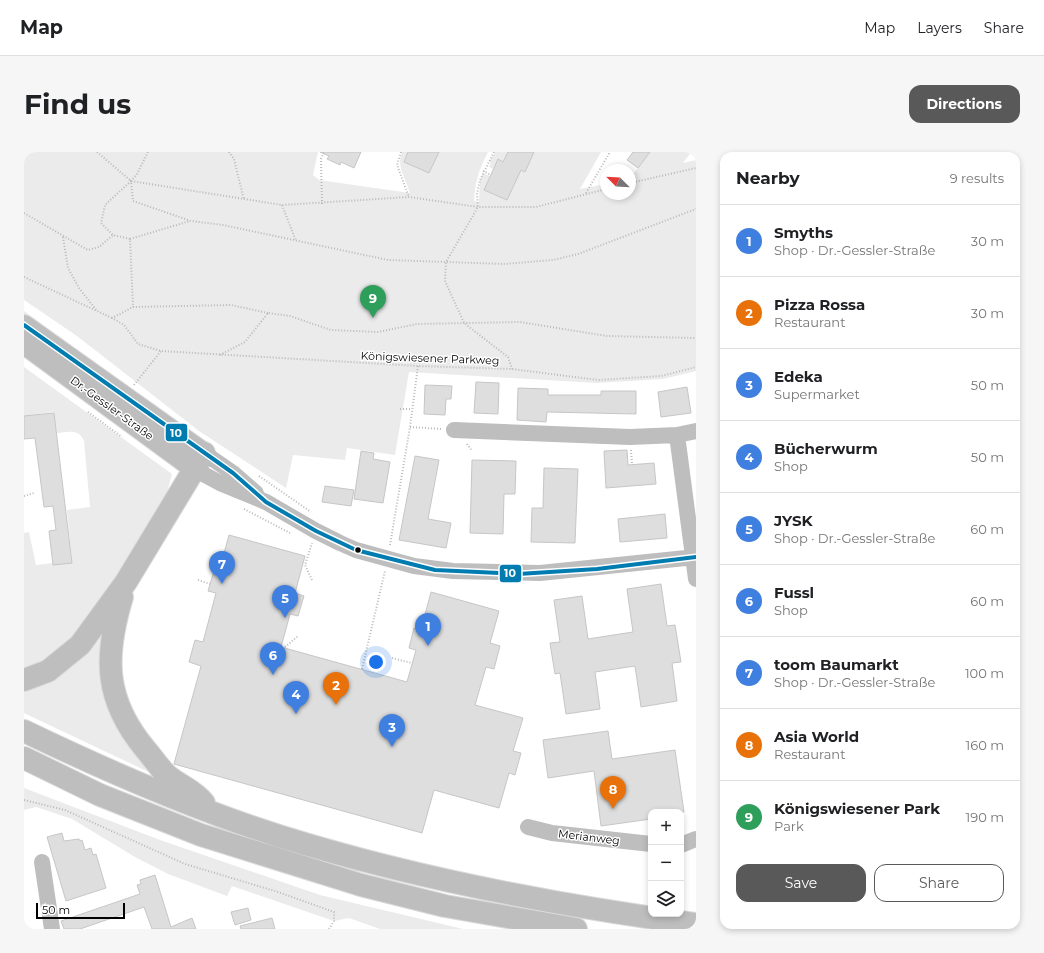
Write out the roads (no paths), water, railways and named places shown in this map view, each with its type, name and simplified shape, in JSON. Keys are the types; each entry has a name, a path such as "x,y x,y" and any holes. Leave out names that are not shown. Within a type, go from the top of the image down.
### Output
{"highway":[{"path":"24,680 48,671 80,645 126,582 199,461"},
{"path":"126,582 110,649 112,686 122,716 141,744 168,775 197,794 211,812"},
{"path":"24,731 99,767 211,812 285,838 365,861 456,884 625,914 696,924"},
{"path":"24,758 100,795 201,834 361,885 444,906 576,929"},
{"path":"24,773 30,774 78,795 100,795"}],"main road":[{"name":"Dr.-Gessler-Straße","path":"24,325 199,461"},
{"name":"Dr.-Gessler-Straße","path":"24,344 199,461"}],"street":[{"path":"454,430 630,437 677,435 696,431"},
{"path":"677,435 696,579"},
{"name":"Dr.-Gessler-Straße","path":"199,461 233,473 266,502 316,532 340,543 387,559 435,570 518,574 597,568 694,557"},
{"name":"Merianweg","path":"528,827 552,833 648,844"},
{"path":"684,844 696,839"},
{"path":"42,862 52,929"}],"place":[{"name":"Königswiesener Park","path":"373,318"},
{"name":"toom Baumarkt","path":"222,584"},
{"name":"JYSK","path":"285,618"},
{"name":"Smyths","path":"428,646"},
{"name":"Fussl","path":"273,675"},
{"name":"Pizza Rossa","path":"336,705"},
{"name":"Bücherwurm","path":"296,714"},
{"name":"Edeka","path":"392,747"},
{"name":"Asia World","path":"613,809"}]}
